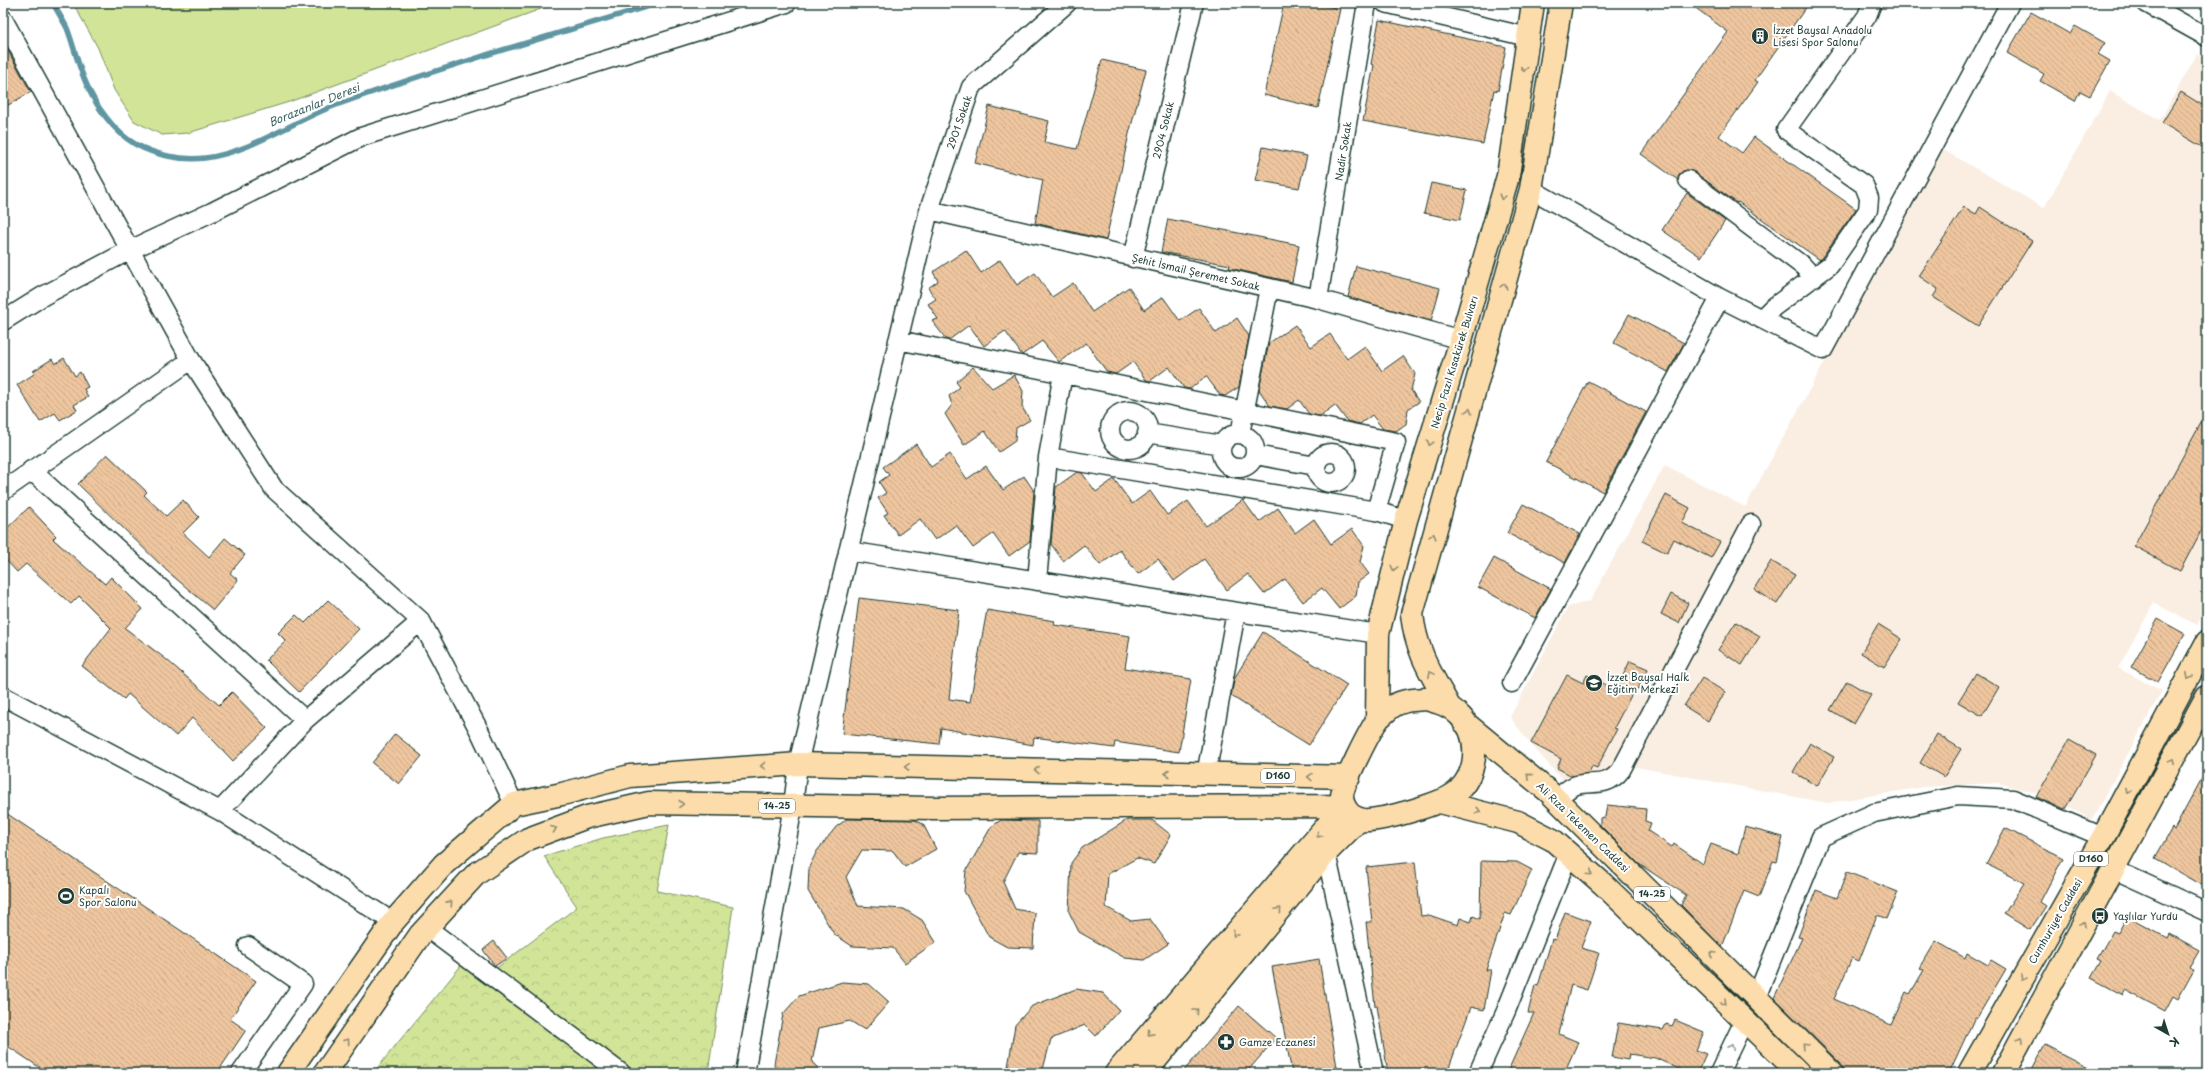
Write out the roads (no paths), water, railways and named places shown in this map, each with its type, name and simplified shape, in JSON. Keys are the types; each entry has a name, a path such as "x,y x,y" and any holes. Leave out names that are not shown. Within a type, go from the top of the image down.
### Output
{"main road":[{"name":"Necip Fazıl Kısakürek Bulvarı","path":"1377,721 1378,634 1406,520 1461,340 1508,176 1533,3"},
{"path":"1457,715 1421,654 1414,636 1412,614 1531,189 1561,3"},
{"name":"Cumhuriyet Caddesi","path":"1969,1073 2103,838 2207,642"},
{"name":"D160","path":"2003,1073 2207,696"},
{"name":"14-25","path":"325,1073 427,928 476,874 528,840 587,817 649,803 1352,813 1368,820 1440,802 1459,790 1469,777 1474,761 1474,744 1469,728 1444,704 1426,699 1407,700 1390,708 1377,721 1349,777 1342,796 1352,813"},
{"name":"Ali Rıza Tekemen Caddesi","path":"1457,715 1558,801 1832,1073"},
{"path":"288,1073 392,922 444,864 514,804 562,794 630,776 798,764 1206,774"},
{"name":"D160","path":"1206,774 1349,777"},
{"name":"14-25","path":"1440,802 1518,822 1554,840 1799,1073"},
{"path":"1145,1073 1326,853 1352,813"},
{"path":"1116,1073 1352,813"}],"street":[{"path":"3,321 43,296 130,250 212,212 362,137 787,3"},
{"name":"2901 Sokak","path":"745,1073 793,806 798,764 929,210 971,87 1067,3"},
{"name":"2904 Sokak","path":"1133,258 1194,3"},
{"name":"Nadir Sokak","path":"1318,299 1367,3"},
{"path":"1385,3 1528,37"},
{"path":"1762,319 1771,309 1830,265 1866,216 1869,198 1864,185 1786,130 1868,16 1872,3"},
{"path":"1531,189 1720,298 1823,350 2010,3"},
{"path":"2146,3 2207,37"},
{"path":"3,19 191,360 274,488 421,621 480,732 514,804"},
{"path":"1688,180 1803,266 1814,278"},
{"name":"Şehit İsmail Şeremet Sokak","path":"929,210 1133,258 1318,299 1461,340"},
{"path":"1240,434 1246,412 1269,288"},
{"path":"1512,683 1720,298"},
{"path":"898,340 1396,442 1376,511"},
{"path":"3,491 31,470 191,360"},
{"path":"1037,580 1048,457 1063,374"},
{"path":"1136,412 1147,392"},
{"path":"1129,411 1136,412 1146,421 1147,433 1142,443 1132,449 1126,449 1116,444 1112,439 1110,426 1117,415 1129,411"},
{"path":"1333,453 1335,430"},
{"path":"1147,433 1222,445"},
{"path":"1240,434 1250,439 1255,450 1255,455 1253,460 1244,468 1233,468 1224,461 1221,450 1222,445 1230,436 1240,434"},
{"path":"1126,449 1126,470"},
{"path":"1328,453 1333,453 1342,457 1345,462 1346,472 1344,477 1336,483 1325,483 1318,476 1316,466 1320,458 1328,453"},
{"path":"1255,455 1316,466"},
{"path":"1048,457 1376,511 1406,520"},
{"path":"1229,487 1233,468"},
{"path":"31,470 306,720"},
{"path":"1320,502 1325,483"},
{"path":"1558,801 1569,788 1580,783 1604,783 1612,779 1621,770 1751,524"},
{"path":"848,551 1378,634"},
{"path":"1206,774 1236,612"},
{"path":"220,811 306,720 421,621"},
{"path":"3,696 220,811 392,922"},
{"path":"1756,998 1821,837 1874,813 1958,796 2013,799 2103,838"},
{"path":"1326,853 1374,1073"},
{"path":"1478,1073 1506,1011 1569,853"},
{"path":"2113,869 2207,912"},
{"path":"427,928 621,1073"},
{"path":"241,1073 303,984 248,946"},
{"path":"1719,1073 1744,1021"}],"waterway":[{"name":"Borazanlar Deresi","path":"53,3 67,28 81,70 94,100 106,117 127,139 135,144 160,154 187,159 222,155 256,142 322,111 379,90 499,51 659,3"}],"place":[{"name":"İzzet Baysal Anadolu Lisesi Spor Salonu","path":"1760,36"},
{"name":"İzzet Baysal Halk Eğitim Merkezi","path":"1594,683"},
{"name":"Kapalı Spor Salonu","path":"66,896"},
{"name":"Yaşlılar Yurdu","path":"2100,916"},
{"name":"Gamze Eczanesi","path":"1226,1042"}]}
